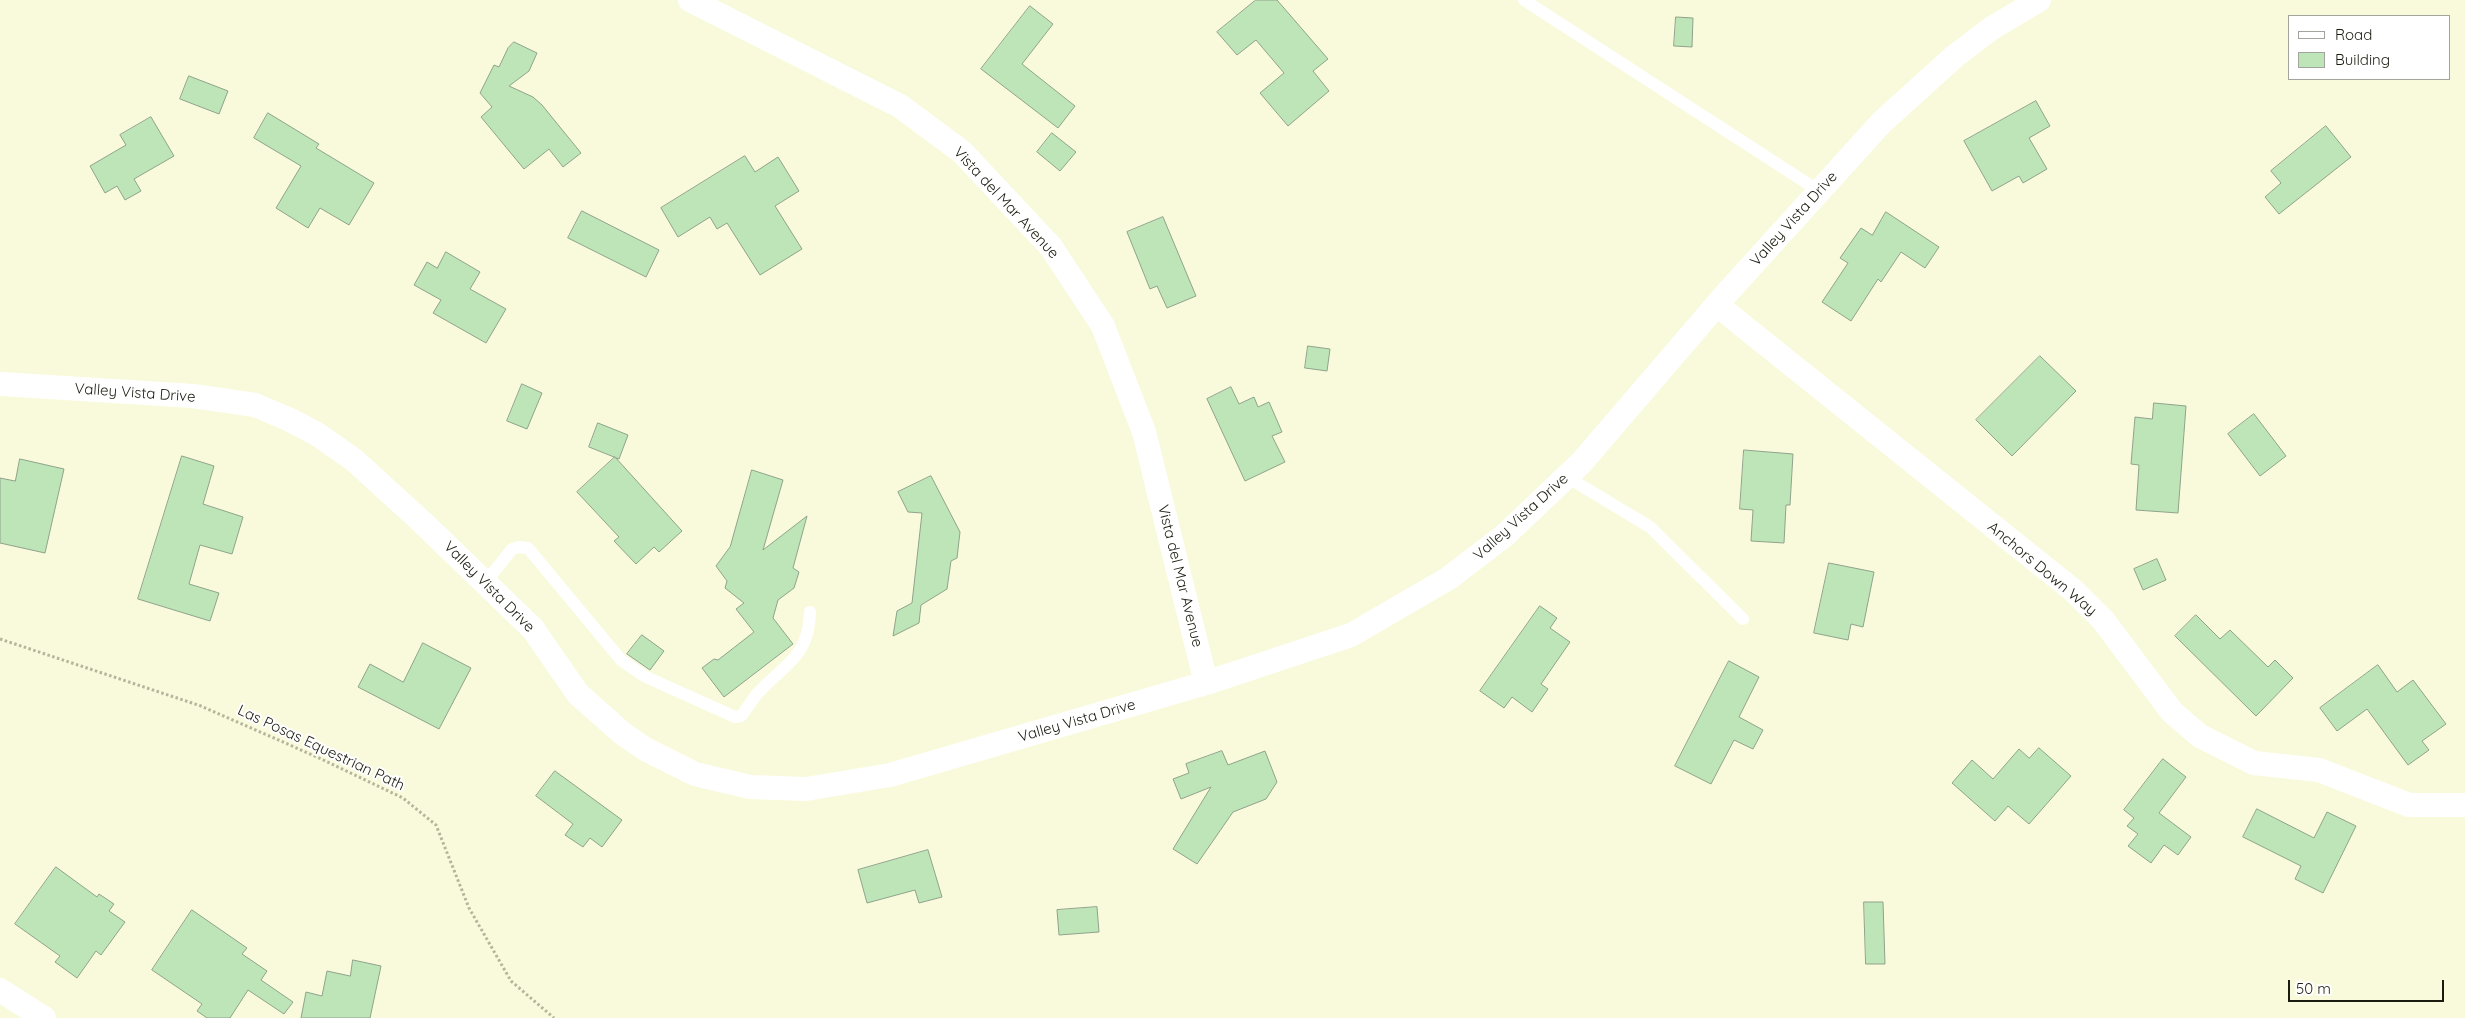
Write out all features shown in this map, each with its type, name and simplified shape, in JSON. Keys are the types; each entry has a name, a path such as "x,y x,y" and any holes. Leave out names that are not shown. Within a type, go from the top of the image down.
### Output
{"street":[{"name":"Vista del Mar Avenue","path":"690,0 900,106 962,152 1051,246 1103,326 1144,432 1206,683"},
{"name":"Valley Vista Drive","path":"0,384 193,396 255,405 263,408 317,434 354,460 422,522 533,629 578,694 622,733 645,749 687,770 722,782 750,787 806,789 890,776 1206,683 1351,635 1372,621 1396,610 1476,558 1505,535 1581,463 1717,305 1882,122 1919,87 1992,28 2039,0"},
{"name":"Anchors Down Way","path":"1717,305 2074,591 2103,620 2172,712 2200,736 2254,763 2319,770 2409,805 2465,806"},
{"path":"0,990 44,1018"}],"lane":[{"path":"1524,0 1819,191"},
{"path":"1567,477 1650,527 1743,619"},
{"path":"485,583 512,550 518,547 528,548 621,660 644,676 735,717 741,716 756,695 784,669 806,644 810,612"}],"path":[{"name":"Las Posas Equestrian Path","path":"0,639 201,706 317,757 403,798 436,825 469,908 511,981 554,1018"}],"building":[{"path":"1256,0 1277,0 1328,59 1313,71 1329,91 1288,126 1260,93 1284,73 1256,40 1237,55 1217,32"},
{"path":"1030,6 1053,24 1022,64 1075,106 1058,128 981,69"},
{"path":"1676,17 1693,18 1692,47 1674,46"},
{"path":"514,42 537,53 529,71 509,86 533,97 542,105 581,153 563,167 549,149 524,169 481,117 492,107 480,93 494,65 499,67 508,48"},
{"path":"189,76 228,91 219,114 180,99"},
{"path":"2036,101 2050,126 2029,138 2047,169 2023,183 2019,176 1992,191 1964,141"},
{"path":"268,113 319,144 316,148 374,183 349,225 320,208 308,228 276,208 301,166 254,138"},
{"path":"151,117 174,156 134,179 141,191 125,200 117,186 105,193 90,166 126,145 120,135"},
{"path":"2326,126 2351,157 2279,214 2265,197 2281,183 2271,171"},
{"path":"1052,133 1076,152 1060,171 1037,152"},
{"path":"745,156 755,172 778,157 799,191 775,206 802,249 760,275 727,223 717,229 710,217 678,237 661,208"},
{"path":"582,211 659,250 646,277 568,238"},
{"path":"1886,212 1939,247 1925,268 1901,252 1881,282 1878,279 1851,321 1822,302 1848,263 1840,258 1861,228 1872,235"},
{"path":"1163,217 1196,296 1167,308 1157,286 1150,289 1127,232"},
{"path":"446,252 480,272 470,289 506,309 486,343 433,313 441,300 414,285 427,262 437,268"},
{"path":"1308,346 1330,349 1327,371 1305,368"},
{"path":"2040,356 2076,391 2012,456 1976,420"},
{"path":"522,384 542,393 527,429 507,421"},
{"path":"1231,387 1239,404 1254,397 1258,407 1269,402 1282,432 1272,436 1285,462 1245,481 1207,399"},
{"path":"2154,403 2186,406 2178,513 2136,510 2139,465 2131,464 2135,417 2152,419"},
{"path":"2254,414 2286,456 2260,476 2228,434"},
{"path":"598,423 628,435 619,459 589,447"},
{"path":"1744,450 1793,454 1790,505 1786,505 1784,543 1751,541 1753,510 1740,509"},
{"path":"182,456 214,466 203,504 243,517 232,554 200,545 189,584 219,593 210,621 138,599"},
{"path":"615,457 682,531 659,552 654,547 636,564 614,541 619,537 577,492"},
{"path":"20,459 64,469 45,553 0,543 0,478 15,481"},
{"path":"752,470 783,480 763,550 807,516 793,568 799,572 794,588 778,600 773,618 793,644 724,697 702,668 714,659 718,660 754,632 736,609 744,603 725,588 727,581 716,566 730,547"},
{"path":"931,476 960,532 957,558 951,561 947,589 921,605 919,623 893,636 897,611 912,603 922,513 908,512 898,492"},
{"path":"2157,559 2166,580 2143,590 2134,569"},
{"path":"1829,563 1874,572 1863,627 1851,624 1848,640 1814,633"},
{"path":"1540,606 1557,618 1550,628 1570,642 1541,684 1548,689 1532,712 1512,697 1504,708 1480,691"},
{"path":"2196,615 2220,639 2230,630 2268,667 2275,660 2293,678 2256,716 2175,636"},
{"path":"642,635 664,651 650,670 627,654"},
{"path":"423,643 471,668 439,729 358,687 370,664 403,682"},
{"path":"1729,661 1759,677 1739,717 1763,730 1753,749 1734,740 1711,784 1675,766"},
{"path":"2378,665 2397,692 2413,680 2446,724 2422,741 2429,750 2408,765 2367,709 2337,731 2320,708"},
{"path":"2039,748 2071,776 2029,824 2008,806 1995,821 1952,783 1972,760 1993,779 2019,749 2029,758"},
{"path":"1222,751 1228,765 1265,751 1277,782 1266,799 1233,812 1197,864 1173,849 1211,787 1181,799 1173,779 1189,773 1186,764"},
{"path":"2163,759 2186,777 2159,813 2191,837 2178,855 2164,845 2151,863 2128,846 2138,834 2127,826 2134,818 2124,810"},
{"path":"555,771 622,820 602,847 590,838 583,847 565,835 573,824 536,796"},
{"path":"2257,809 2314,838 2327,812 2356,826 2323,893 2295,879 2301,866 2243,837"},
{"path":"928,850 942,897 919,903 915,890 867,903 858,870"},
{"path":"56,867 97,897 99,894 114,904 109,911 125,922 101,955 96,951 77,978 55,962 60,956 15,924"},
{"path":"1864,902 1883,902 1885,964 1866,964"},
{"path":"1097,907 1099,932 1059,935 1057,910"},
{"path":"192,910 247,948 242,954 267,971 261,980 293,1002 284,1014 248,990 230,1018 207,1018 197,1011 202,1004 152,970"},
{"path":"353,960 381,966 370,1018 301,1018 306,992 322,996 327,971 350,976"}]}
